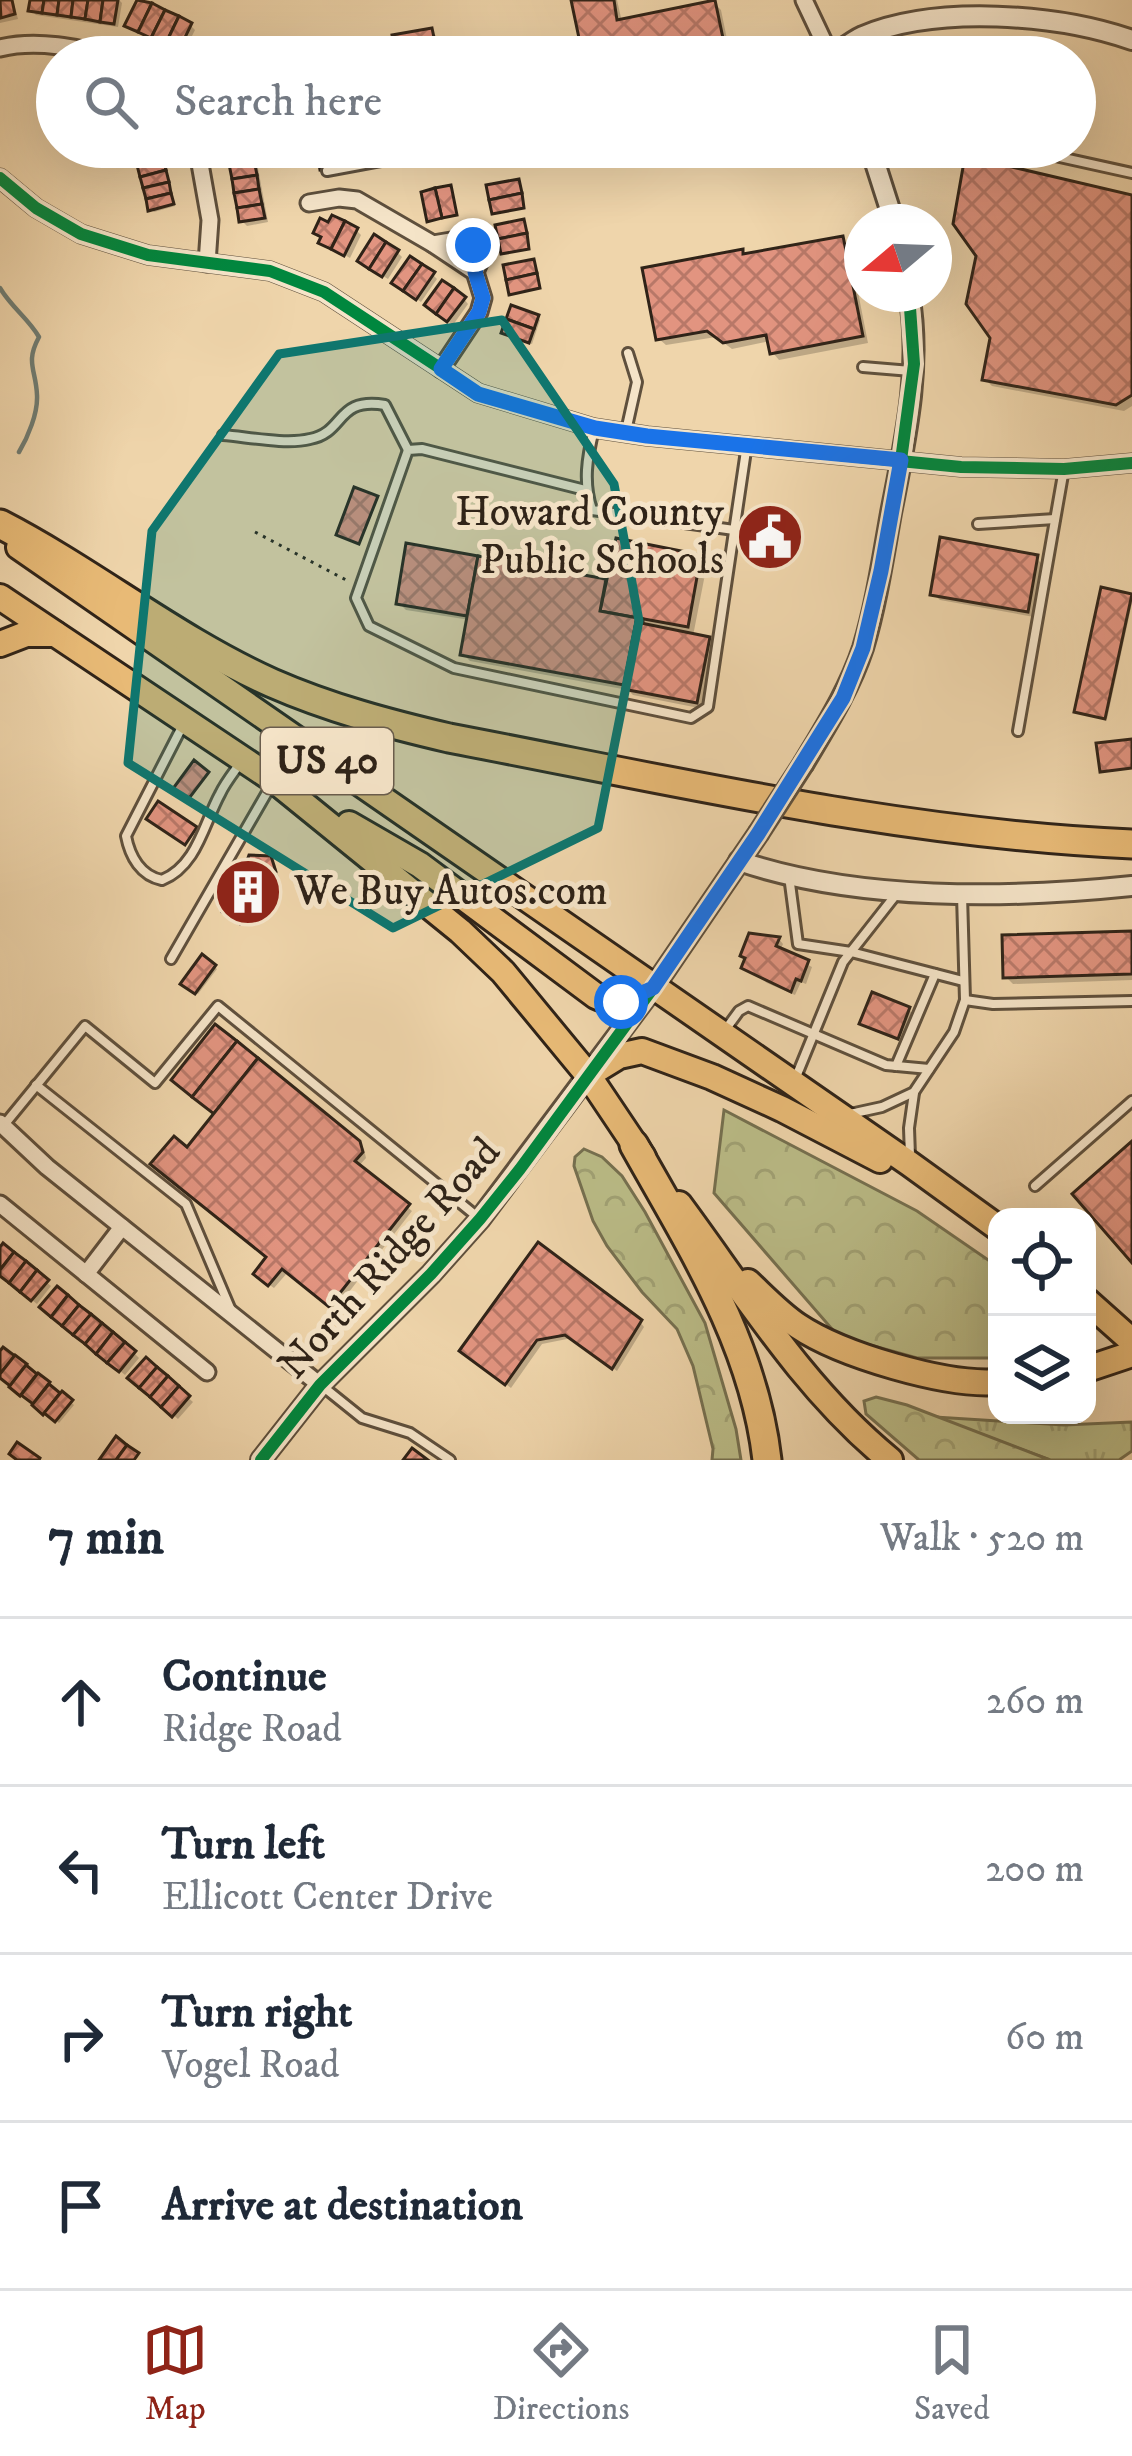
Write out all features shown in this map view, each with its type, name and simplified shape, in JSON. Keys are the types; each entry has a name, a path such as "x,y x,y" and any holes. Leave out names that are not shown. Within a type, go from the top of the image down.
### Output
{"highway":[{"path":"0,524 222,658 307,697 384,722 906,824 1132,844"},
{"path":"634,1145 731,1327 757,1402 767,1460"}],"main road":[{"name":"US 40","path":"0,534 988,1220"},
{"name":"US 40","path":"0,596 274,780 503,972 588,1075 799,1370 890,1460"},
{"path":"0,644 26,634 55,634"},
{"path":"274,780 419,865 596,996 621,1002 653,988"},
{"path":"588,1075 642,1051 782,1109 976,1211"},
{"path":"718,1258 800,1327 862,1357 942,1378 988,1382"},
{"path":"1096,1309 1132,1342"},
{"path":"1096,1366 1132,1354"}],"street":[{"path":"804,0 821,36"},
{"path":"863,36 905,24 1015,17 1066,23 1132,40"},
{"path":"0,48 36,45"},
{"path":"201,168 210,220 207,262"},
{"path":"877,168 888,204"},
{"path":"0,178 36,208 81,234 148,255 270,271 324,292 478,394 595,428 961,467 1064,470 1132,463"},
{"path":"309,202 339,197 357,200 475,272 483,298 479,312 441,369"},
{"name":"North Ridge Road","path":"261,1460 320,1384 480,1219 653,988 843,698 863,648 901,460 910,404 912,312"},
{"path":"739,861 838,885 962,894 1132,886"},
{"path":"2,1125 46,1167 320,1384"},
{"path":"0,1204 207,1372"},
{"path":"86,1274 122,1227"}],"lane":[{"path":"1096,164 1132,172"},
{"path":"327,171 343,168"},
{"path":"625,433 637,382 628,353"},
{"path":"863,367 912,371"},
{"path":"223,435 303,441 317,438 352,408 367,402 385,405 408,449 356,598 369,626 454,668 691,718 709,707 747,444"},
{"path":"595,428 585,490 592,510 734,530"},
{"path":"408,449 585,490"},
{"path":"1018,731 1064,470"},
{"path":"978,524 1055,519"},
{"path":"184,722 126,836 132,855 149,876 162,880 178,871 243,760"},
{"path":"171,959 274,780"},
{"path":"788,874 798,944 851,952 963,981"},
{"path":"793,1084 843,962 900,890"},
{"path":"838,1116 866,1113 914,1092 954,1032 965,1000 962,894"},
{"path":"896,1066 935,974"},
{"path":"965,1000 994,1004 1132,1001"},
{"path":"2,1125 85,1025 155,1083 218,1006 480,1219"},
{"path":"722,1035 748,1006 886,1065 931,1070"},
{"path":"36,1085 186,1204 233,1315"},
{"path":"910,1164 914,1092"},
{"path":"1035,1186 1132,1101"},
{"path":"320,1384 362,1418 410,1433 450,1460"}],"path":[{"path":"255,532 360,587"}],"highlighted area":[{"path":"502,320 614,484 639,621 598,828 393,928 128,763 152,531 279,354"}],"green space":[{"path":"724,1110 917,1211 988,1260 988,1358 917,1358 838,1336 714,1193"},
{"path":"584,1149 602,1157 622,1176 705,1323 741,1460 712,1460 693,1366 677,1329 642,1292 593,1221 574,1166 575,1157"},
{"path":"876,1397 1050,1460 919,1460 866,1414 864,1401"},
{"path":"935,1417 988,1420 988,1424 1132,1422 1132,1451 1119,1460 1050,1460"}],"building":[{"path":"0,0 12,0 15,14 1,18"},
{"path":"30,0 44,0 42,13 28,11"},
{"path":"44,0 59,0 57,15 42,13"},
{"path":"59,0 73,0 71,17 57,15"},
{"path":"73,0 88,0 85,19 71,17"},
{"path":"88,0 103,0 100,22 85,19"},
{"path":"103,0 118,0 114,24 100,22"},
{"path":"137,0 152,3 138,32 124,26"},
{"path":"571,0 614,0 617,20 715,0 723,36 579,36"},
{"path":"152,3 165,10 152,36 138,32"},
{"path":"165,10 179,16 169,36 152,36"},
{"path":"179,16 192,23 186,36 169,36"},
{"path":"432,28 434,36 392,36"},
{"path":"138,168 165,168 166,170 140,177"},
{"path":"230,168 256,168 257,175 232,179"},
{"path":"963,168 1016,168 1132,195 1132,395 1116,405 982,380 990,338 966,304 976,256 953,224"},
{"path":"166,170 169,182 143,188 140,177"},
{"path":"257,175 259,189 234,193 232,179"},
{"path":"519,179 522,193 489,200 486,185"},
{"path":"169,182 171,193 146,199 143,188"},
{"path":"451,185 457,215 442,218 435,188"},
{"path":"435,188 442,218 427,222 421,192"},
{"path":"259,189 262,204 237,208 234,193"},
{"path":"171,193 174,204 148,211 146,199"},
{"path":"522,193 524,208 492,214 489,200"},
{"path":"262,204 265,218 239,222 237,208"},
{"path":"332,215 345,221 331,249 318,243 321,237 313,233 320,218 328,222"},
{"path":"524,219 527,233 498,239 495,225"},
{"path":"345,221 358,228 344,256 331,249"},
{"path":"527,233 529,249 501,254 498,239"},
{"path":"374,234 386,242 369,269 357,261"},
{"path":"843,236 844,312 858,312 863,336 770,354 766,335 723,343 707,331 656,340 642,268 743,249 743,254"},
{"path":"386,242 399,250 382,277 369,269"},
{"path":"410,256 422,264 403,291 391,283"},
{"path":"534,259 537,273 506,280 503,265"},
{"path":"422,264 435,272 416,300 403,291"},
{"path":"537,273 540,288 509,295 506,280"},
{"path":"442,280 454,288 436,314 424,305"},
{"path":"454,288 466,297 447,322 436,314"},
{"path":"511,305 539,315 534,329 506,319"},
{"path":"506,319 534,329 529,343 501,333"},
{"path":"354,487 378,496 359,544 336,535"},
{"name":"Howard County Public Schools","path":"759,509 790,514 782,565 750,560"},
{"path":"940,537 1038,555 1028,612 930,595"},
{"path":"616,538 701,555 688,627 600,611"},
{"path":"406,543 478,556 467,616 396,604"},
{"path":"478,556 606,579 600,611 643,619 643,624 636,622 624,685 460,655"},
{"path":"1101,587 1132,594 1105,719 1074,712"},
{"path":"636,622 710,637 697,703 623,689"},
{"path":"1132,739 1132,768 1100,772 1096,743"},
{"path":"194,760 209,772 187,801 172,790"},
{"path":"158,801 197,827 185,845 146,819"},
{"name":"We Buy Autos.com","path":"249,855 271,856 276,872 240,924 222,912 249,873 244,869"},
{"path":"1132,931 1132,974 1003,978 1002,935"},
{"path":"749,933 780,937 776,946 809,960 791,992 741,968 745,958 740,956"},
{"path":"202,954 216,965 195,994 180,984"},
{"path":"872,992 910,1007 898,1039 859,1024"},
{"path":"215,1024 237,1041 192,1097 171,1080"},
{"path":"237,1041 258,1058 214,1114 192,1097"},
{"path":"258,1058 360,1141 363,1152 355,1161 410,1204 329,1307 282,1269 268,1286 253,1274 266,1257 150,1164 174,1136 187,1147"},
{"path":"1132,1141 1132,1263 1096,1222 1096,1208 1084,1208 1072,1194"},
{"path":"538,1242 642,1320 612,1369 565,1335 537,1340 505,1385 459,1351"},
{"path":"3,1243 14,1252 0,1270 0,1247"},
{"path":"14,1252 26,1261 9,1283 0,1270"},
{"path":"26,1261 37,1270 20,1292 9,1283"},
{"path":"37,1270 49,1280 31,1301 20,1292"},
{"path":"57,1286 68,1295 51,1317 39,1307"},
{"path":"68,1295 79,1305 62,1326 51,1317"},
{"path":"79,1305 91,1314 73,1335 62,1326"},
{"path":"91,1314 102,1323 85,1344 73,1335"},
{"path":"102,1323 113,1332 96,1354 85,1344"},
{"path":"113,1332 125,1342 107,1363 96,1354"},
{"path":"125,1342 136,1351 119,1372 107,1363"},
{"path":"3,1347 15,1356 0,1374 0,1351"},
{"path":"15,1355 27,1364 10,1386 0,1374"},
{"path":"146,1357 157,1367 139,1388 127,1378"},
{"path":"26,1365 37,1374 20,1396 9,1387"},
{"path":"157,1367 168,1376 150,1397 139,1388"},
{"path":"38,1373 50,1382 33,1404 21,1395"},
{"path":"168,1376 179,1386 161,1407 150,1397"},
{"path":"49,1384 60,1393 43,1415 32,1405"},
{"path":"179,1386 190,1396 172,1417 161,1407"},
{"path":"62,1391 73,1400 55,1422 44,1413"},
{"path":"116,1436 127,1445 116,1460 99,1460"},
{"path":"17,1442 39,1460 17,1460 9,1454"},
{"path":"127,1445 139,1453 134,1460 116,1460"},
{"path":"412,1448 428,1460 403,1460"}],"waterway":[{"path":"0,288 39,337 32,360 36,409 19,452"}],"cycle path":[{"path":"0,178 36,208 81,234 148,255 270,271 324,292 478,393 594,428 961,467 1064,469 1132,463"},
{"path":"261,1460 320,1385 431,1274 520,1169 653,988 843,698 863,648 901,460 914,364 910,312"}],"place":[{"name":"Howard County Public Schools","path":"770,537"},
{"name":"We Buy Autos.com","path":"248,892"}],"route":[{"path":"473,245 483,298 479,312 441,369 478,394 595,428 901,460 863,648 843,698 653,988 621,1002"}]}
